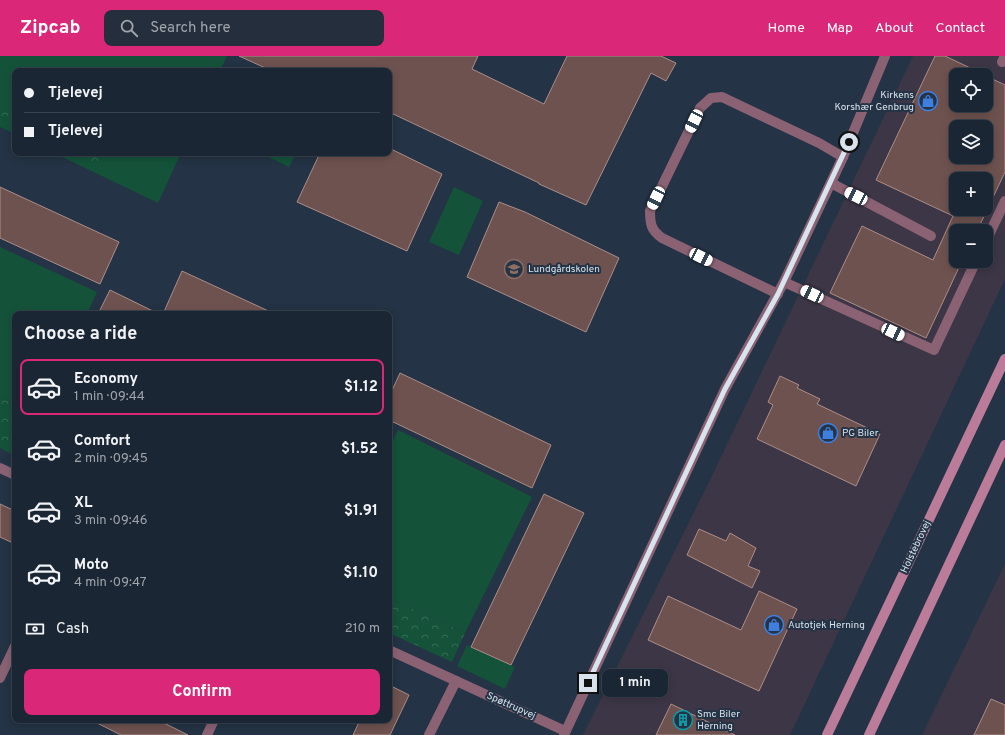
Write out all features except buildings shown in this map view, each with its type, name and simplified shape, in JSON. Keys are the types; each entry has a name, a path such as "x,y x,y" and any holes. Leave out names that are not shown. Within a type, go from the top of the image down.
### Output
{"main road":[{"name":"Holstebrovej","path":"827,735 1005,359"},
{"path":"869,735 1001,459 1005,445"}],"street":[{"path":"565,733 725,389 778,294 831,183 885,56"},
{"path":"778,294 662,238 654,232 650,224 650,211 700,108 711,98 722,97 819,143 843,157"},
{"path":"831,183 931,236"},
{"path":"993,226 1005,201"},
{"path":"784,282 934,350 973,268"},
{"path":"0,468 12,474"},
{"name":"Spøttrupvej","path":"392,651 565,733"},
{"path":"0,678 12,652"},
{"path":"430,735 456,681"},
{"path":"206,735 212,723"}],"shaded area":[{"path":"913,56 1005,56 1005,279 790,735 583,735 708,484"},
{"path":"1005,564 1005,735 922,735"}],"green space":[{"path":"0,56 227,56 221,68 12,68 12,133 0,127"},
{"path":"0,102 12,108 12,127 0,121"},
{"path":"60,156 180,156 158,203"},
{"path":"77,156 108,156 101,167"},
{"path":"266,156 294,156 289,167"},
{"path":"454,187 483,201 459,255 429,242"},
{"path":"0,247 97,292 88,311 12,311 12,403 0,397"},
{"path":"0,397 12,403 12,454 0,448"},
{"path":"398,430 532,497 465,633 392,599 392,443"},
{"path":"392,599 465,633 452,662 392,634"},
{"path":"467,645 515,667 505,689 457,666"}],"place":[{"name":"Kirkens Korshær Genbrug","path":"928,101"},
{"name":"Lundgårdskolen","path":"514,269"},
{"name":"PG Biler","path":"828,433"},
{"name":"Autotjek Herning","path":"774,625"},
{"name":"Smc Biler Herning","path":"683,720"}],"route":[{"path":"588,683 725,389 778,294 849,142"}]}
